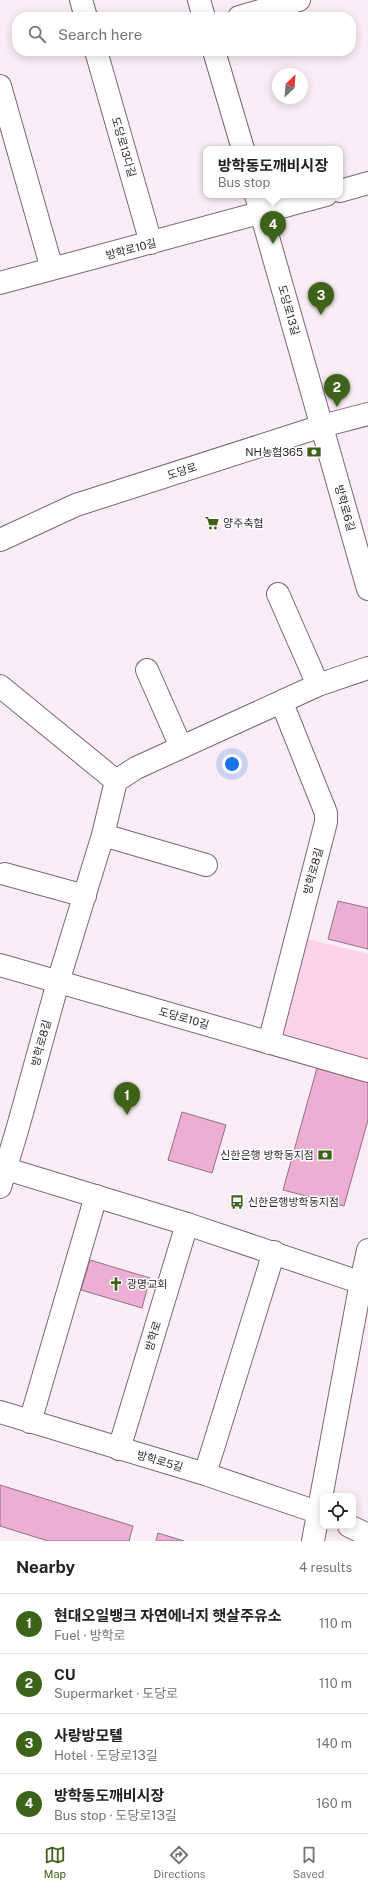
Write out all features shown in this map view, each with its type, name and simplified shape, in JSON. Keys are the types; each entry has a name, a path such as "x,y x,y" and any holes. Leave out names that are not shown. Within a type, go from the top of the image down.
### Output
{"street":[{"path":"81,0 85,12"},
{"path":"199,0 203,12"},
{"path":"257,12 299,0"},
{"name":"도당로13다길","path":"97,56 151,243"},
{"path":"215,56 242,146"},
{"path":"0,86 52,270"},
{"path":"343,190 368,183"},
{"name":"방학로10길","path":"0,283 151,243 258,204 303,198"},
{"name":"도당로13길","path":"258,204 322,426"},
{"name":"도당로","path":"0,540 76,505 322,426 368,414"},
{"name":"방학로6길","path":"322,426 368,589"},
{"path":"278,594 318,685"},
{"path":"0,686 116,781 136,768 282,703 318,685 368,668"},
{"path":"147,670 181,747"},
{"name":"방학로8길","path":"269,1043 326,822 326,813 282,703"},
{"name":"방학로8길","path":"2,1174 103,835 116,781"},
{"path":"103,835 206,865"},
{"path":"5,874 84,896"},
{"name":"도당로10길","path":"0,965 368,1071"},
{"path":"2,1174 96,1196 274,1252 364,1284"},
{"path":"30,1422 96,1196"},
{"name":"방학로","path":"118,1449 187,1224"},
{"path":"325,1493 364,1284 368,1250"},
{"path":"205,1474 274,1252"},
{"name":"방학로5길","path":"0,1412 118,1449 205,1474 320,1513"},
{"path":"313,1541 320,1516"},
{"path":"355,1529 368,1535"}],"shaded area":[{"path":"307,939 368,954 368,1061 282,1037"}],"building":[{"path":"338,901 368,908 368,949 328,939"},
{"name":"신한은행 방학동지점","path":"317,1068 368,1082 368,1120 344,1206 283,1190"},
{"path":"182,1112 226,1125 212,1173 168,1160"},
{"name":"광명교회","path":"90,1260 150,1278 142,1308 81,1290"},
{"path":"0,1485 133,1526 129,1541 48,1541 0,1526"},
{"path":"158,1533 184,1541 156,1541"}],"place":[{"name":"방학동도깨비시장","path":"273,244"},
{"name":"사랑방모텔","path":"321,315"},
{"name":"CU","path":"337,407"},
{"name":"NH농협365","path":"314,452"},
{"name":"양주축협","path":"212,523"},
{"name":"현대오일뱅크 자연에너지 햇살주유소","path":"127,1115"},
{"name":"신한은행 방학동지점","path":"325,1155"},
{"name":"신한은행방학동지점","path":"237,1202"},
{"name":"광명교회","path":"116,1284"}]}
